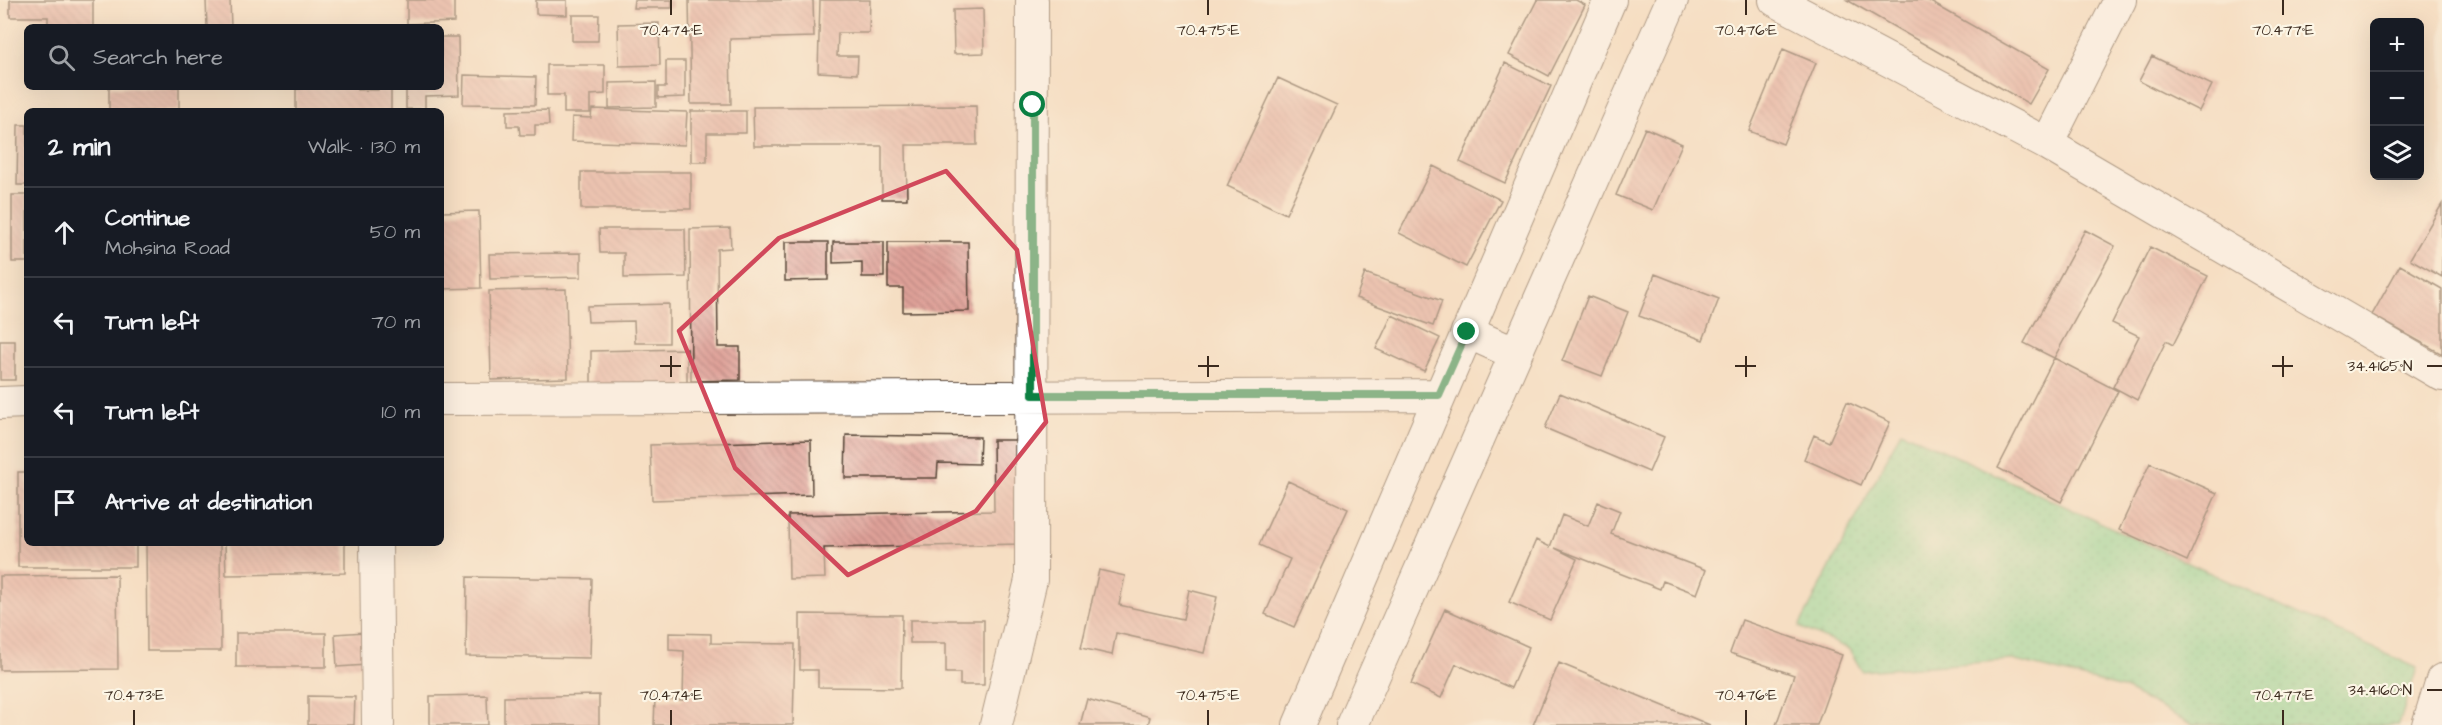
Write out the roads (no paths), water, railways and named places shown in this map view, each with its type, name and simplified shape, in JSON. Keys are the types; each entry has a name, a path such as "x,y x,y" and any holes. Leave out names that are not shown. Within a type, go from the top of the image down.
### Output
{"street":[{"path":"996,725 1031,580 1032,0"},
{"path":"1299,725 1610,0"},
{"path":"1352,725 1672,0"},
{"path":"1775,0 2047,144 2442,375"},
{"path":"2047,144 2120,0"},
{"path":"1467,332 1516,354"},
{"path":"444,399 1439,395"},
{"path":"0,403 24,402"},
{"path":"376,546 378,725"},
{"path":"1319,676 1365,695"},
{"path":"2428,725 2442,680"}]}
